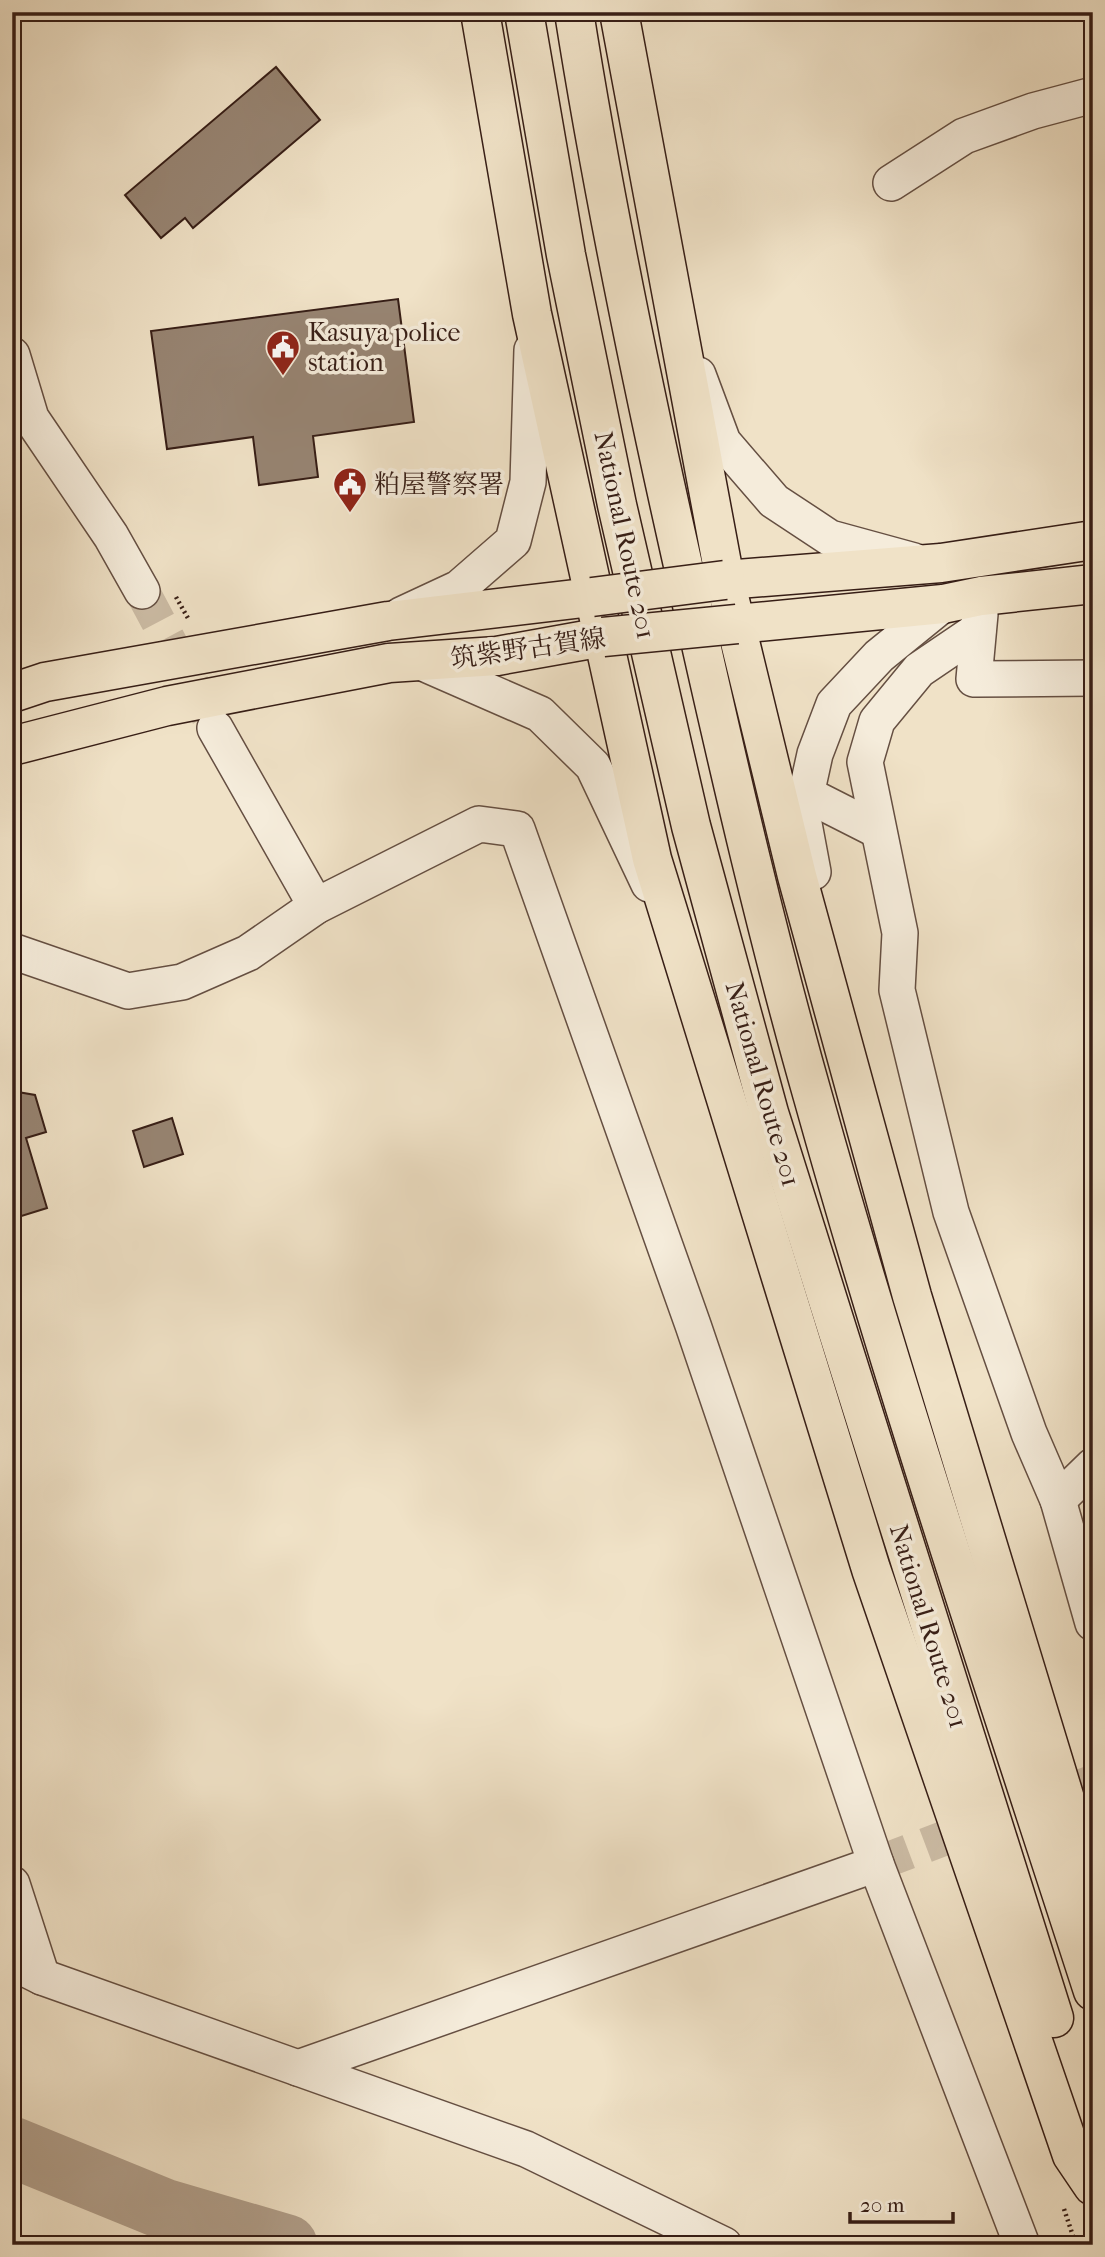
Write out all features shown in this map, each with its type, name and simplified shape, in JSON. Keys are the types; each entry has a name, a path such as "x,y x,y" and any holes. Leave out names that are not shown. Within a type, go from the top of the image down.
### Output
{"main road":[{"path":"480,12 532,314 592,597 652,859 871,1569 1072,2155 1093,2186"},
{"name":"National Route 201","path":"524,12 566,255 614,492 695,839 777,1140 1010,1885 1093,2133"},
{"name":"National Route 201","path":"574,12 617,251 671,511 743,829 813,1098 932,1492 1093,1991"},
{"path":"619,12 725,580 797,876 872,1155 1093,1891"},
{"name":"筑紫野古賀線","path":"12,693 45,682 388,621 725,580 941,563 1093,540"},
{"name":"筑紫野古賀線","path":"12,746 167,706 389,663 497,656 603,637 943,604 980,613 1093,584"}],"street":[{"path":"891,183 964,136 1033,111 1093,95"},
{"path":"388,621 459,588 513,541 528,482 532,314"},
{"path":"679,326 723,442 774,501 830,538 905,561 941,563"},
{"path":"12,355 31,418 111,536 142,591"},
{"path":"872,1155 849,1060 802,813 816,754 834,704 879,656 943,604"},
{"path":"980,613 974,679 1093,678"},
{"path":"980,613 919,670 877,721 865,762 900,933 897,990 951,1212 1029,1433 1058,1500 1093,1623"},
{"path":"421,662 540,713 593,765 680,951"},
{"path":"215,728 316,906"},
{"path":"806,794 877,830"},
{"path":"12,951 128,991 182,982 248,953 316,906 479,824 517,829 684,1299 876,1864 1022,2245"},
{"path":"1058,1500 1093,1466"},
{"path":"299,2068 876,1864"},
{"path":"12,1884 27,1969 526,2149 724,2245"}],"building":[{"path":"276,67 320,120 193,228 185,218 161,238 125,195"},
{"name":"Kasuya police station","path":"398,299 414,422 313,436 318,477 259,485 253,437 167,449 151,331"},
{"path":"12,1091 35,1095 46,1132 26,1138 47,1208 12,1219"},
{"path":"172,1118 183,1154 144,1167 133,1131"}],"waterway":[{"path":"12,2147 164,2209 287,2245"}],"tunnel":[{"path":"142,591 213,724"},
{"path":"876,1864 1093,1782"}],"place":[{"name":"Kasuya police station","path":"283,377"},
{"name":"粕屋警察署","path":"350,514"}]}
